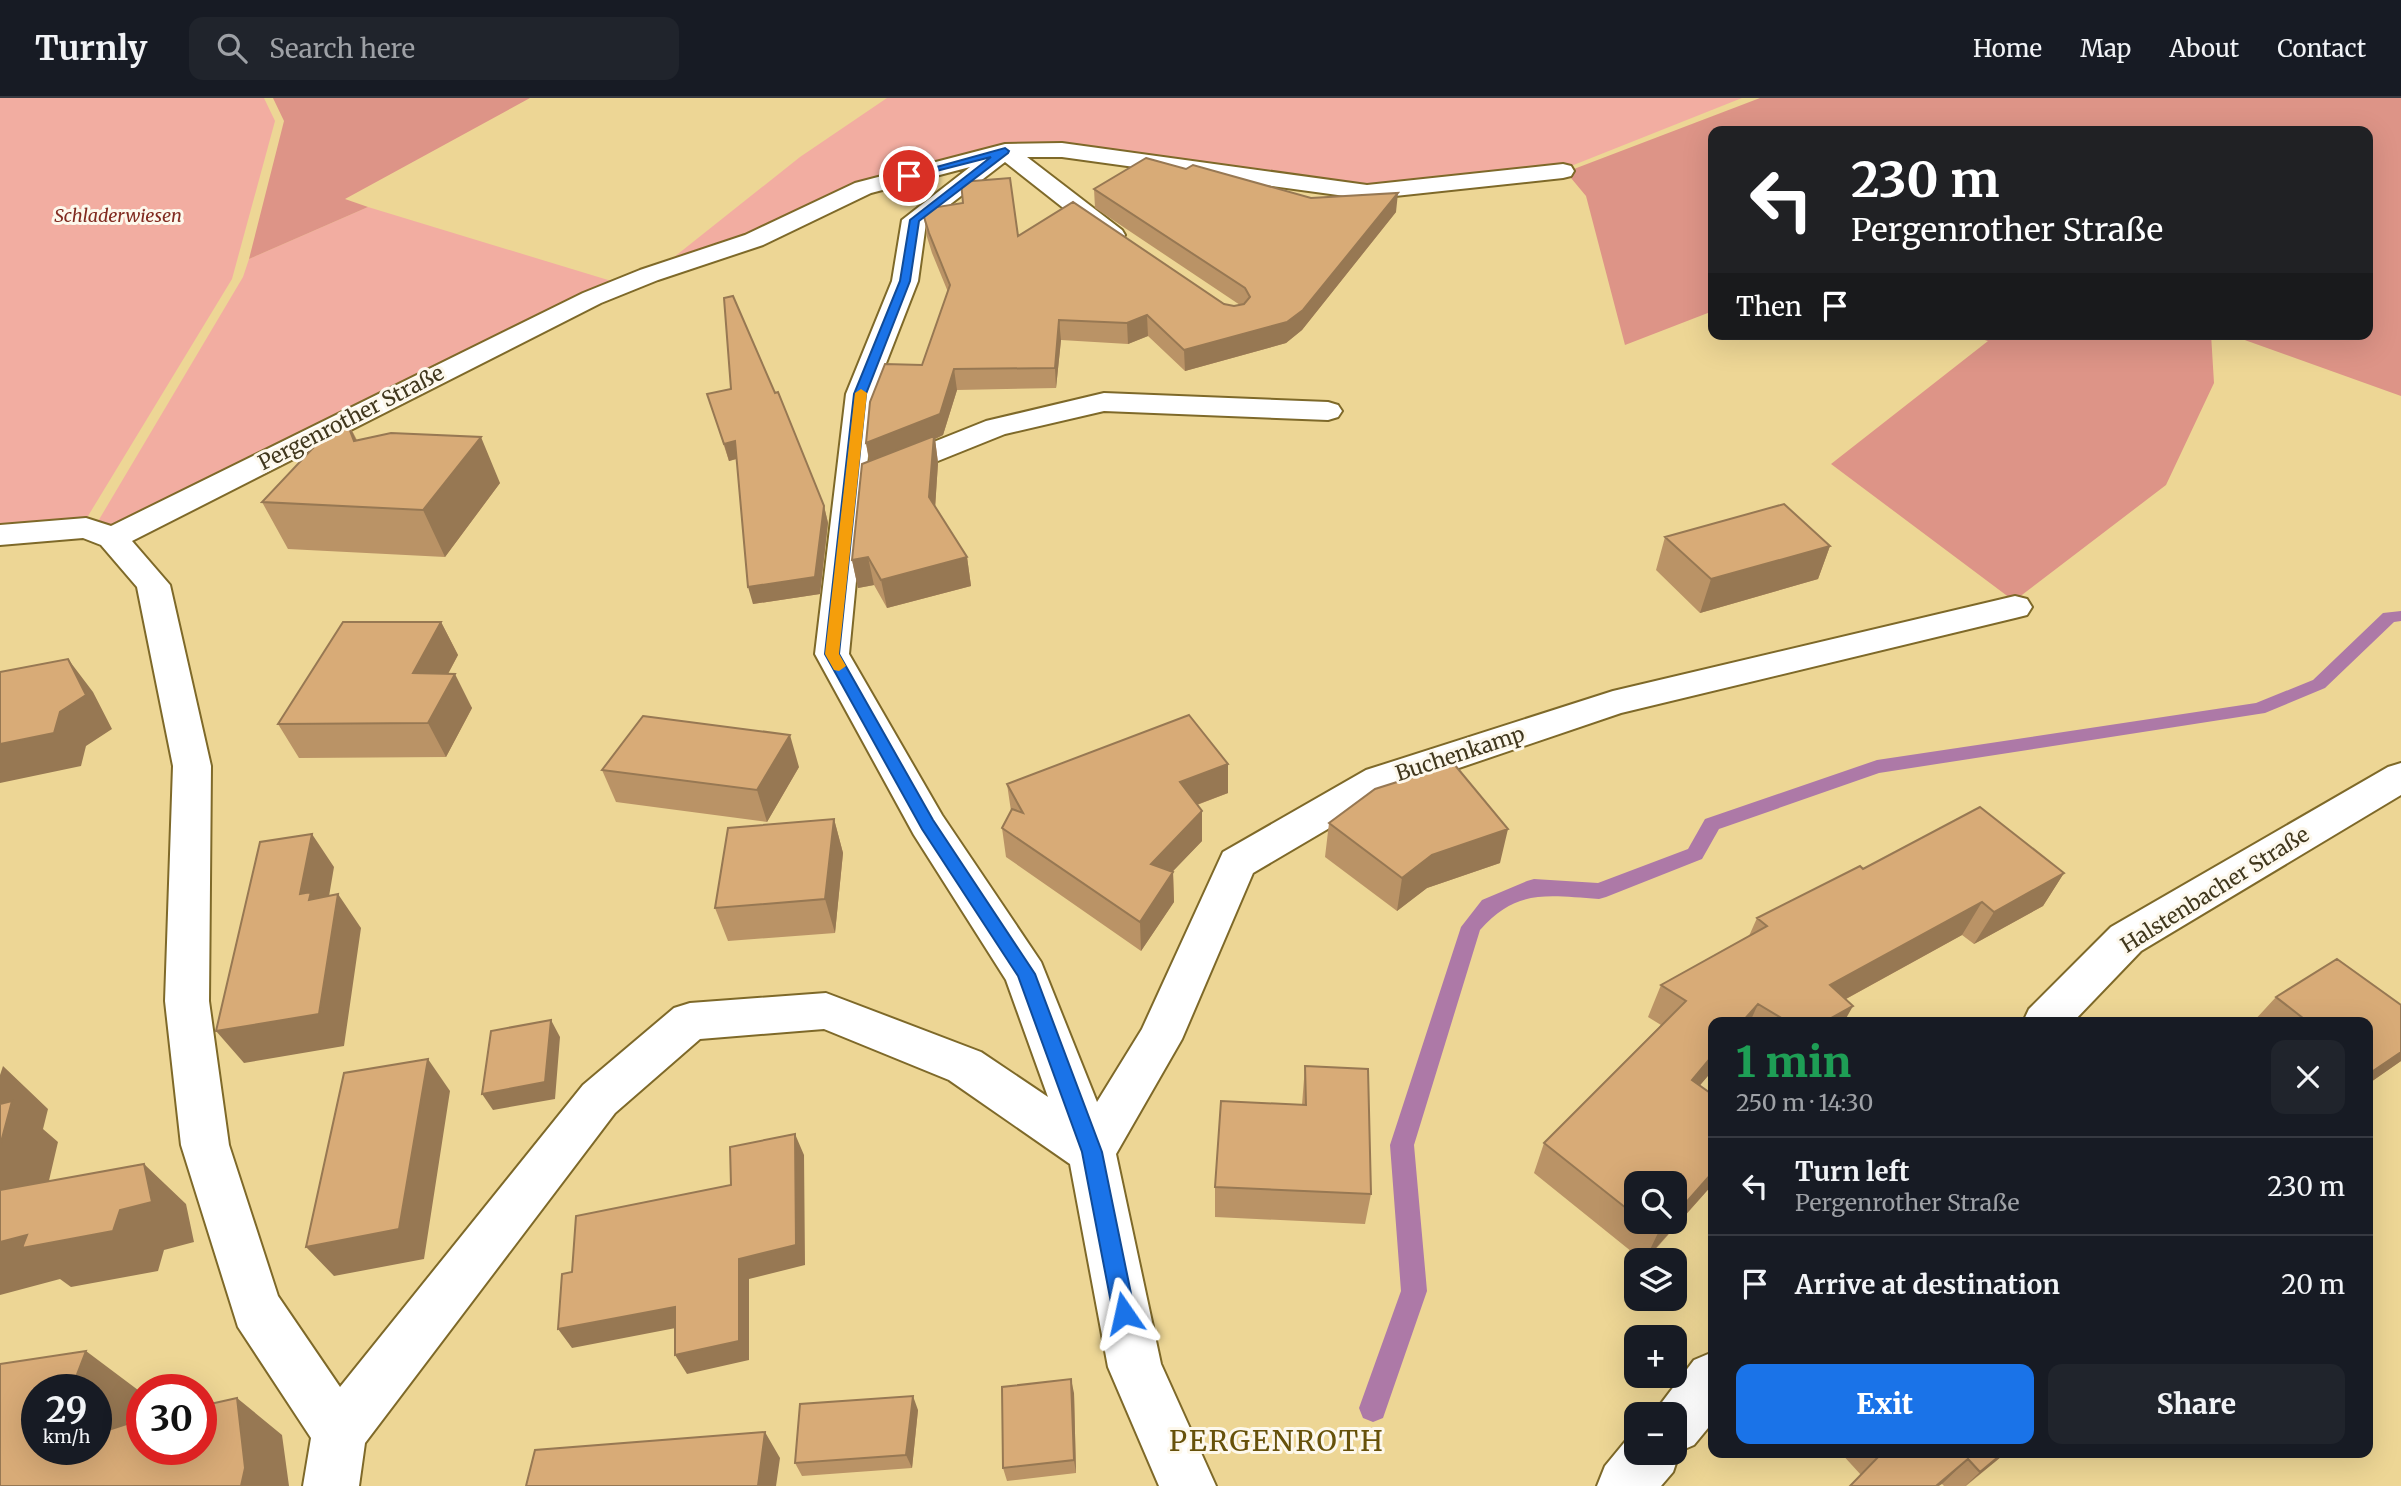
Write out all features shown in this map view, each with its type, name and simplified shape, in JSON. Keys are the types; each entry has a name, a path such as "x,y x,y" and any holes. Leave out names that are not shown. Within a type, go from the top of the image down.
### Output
{"street":[{"name":"Pergenrother Straße","path":"112,538 592,298 649,275 754,240 863,188 1005,151 1062,150 1367,192 1563,172"},
{"path":"1136,251 1076,209 1005,151 915,220 905,281 860,394 832,654 928,825 1026,974 1092,1152 1135,1367 1188,1486"},
{"path":"849,486 996,427 1104,402 1328,411"},
{"path":"0,535 86,528 112,538 153,585 192,765 187,1001 205,1144 256,1309 339,1432"},
{"name":"Buchenkamp","path":"1092,1152 1160,1039 1237,863 1380,780 1614,703 2015,607"},
{"name":"Halstenbacher Straße","path":"2050,1017 2126,939 2401,777"},
{"path":"331,1486 339,1432 599,1099 690,1021 826,1011 965,1066 1092,1152"},
{"path":"1687,1411 1708,1385"},
{"path":"1625,1486 1642,1465"}],"green space":[{"name":"Schladerwiesen","path":"0,98 264,98 275,121 232,279 85,521 0,528"},
{"path":"887,98 1742,98 1561,170 1366,189 1064,148 860,186 752,238 659,269 800,157"},
{"path":"368,207 618,283 118,530 97,523 243,277 249,259"}],"shaded area":[{"path":"273,98 530,98 345,199 368,207 249,259 284,121"},
{"path":"1760,98 2401,98 2401,396 2245,340 2373,340 2373,126 1708,126 1708,313 1625,345 1586,196 1566,172"},
{"path":"1985,340 2211,340 2214,383 2166,485 2014,601 1831,464 1988,341"}],"building":[{"path":"1146,158 1186,169 1193,165 1311,198 1398,193 1303,310 1287,322 1184,350 1147,315 1127,323 1059,320 1055,368 954,369 940,414 866,443 870,402 885,364 922,365 950,285 929,233 924,217 925,209 963,203 961,182 1010,178 1018,236 1073,202 1224,304 1244,304 1250,297 1245,288 1094,189"},
{"path":"733,296 775,393 778,392 824,506 815,577 748,587 735,441 724,444 707,394 731,389 724,298"},
{"path":"344,415 354,441 391,433 481,437 423,510 262,502"},
{"path":"934,436 929,497 967,557 881,580 868,557 852,560 862,464"},
{"path":"1784,504 1830,546 1711,579 1665,537"},
{"path":"343,622 441,622 413,673 455,674 428,723 278,724"},
{"path":"68,659 86,695 60,712 54,733 0,744 0,672"},
{"path":"1189,715 1228,764 1180,782 1202,811 1151,864 1173,872 1140,922 1002,828 1012,809 1023,813 1007,784"},
{"path":"643,716 790,735 757,790 602,770"},
{"path":"1454,764 1508,829 1432,855 1402,878 1329,823 1375,789"},
{"path":"1980,807 2064,873 1994,912 1982,902 1830,985 1853,1006 1833,1017 1780,1017 1758,1004 1746,1017 1708,1017 1708,1061 1692,1080 1708,1091 1708,1178 1687,1201 1687,1171 1624,1171 1624,1206 1544,1143 1686,1001 1661,985 1767,926 1757,918 1860,866 1863,869"},
{"path":"834,819 825,899 715,908 728,828"},
{"path":"312,834 300,894 311,892 309,900 338,894 319,1014 216,1031 260,842"},
{"path":"2337,959 2401,1005 2401,1052 2373,1071 2373,1017 2302,1017 2276,997"},
{"path":"551,1020 545,1082 482,1094 491,1031"},
{"path":"428,1059 399,1229 306,1247 344,1073"},
{"path":"1305,1066 1368,1069 1371,1194 1215,1187 1221,1101 1306,1105"},
{"path":"12,1101 0,1146 0,1104"},
{"path":"795,1134 796,1245 739,1259 739,1341 675,1355 675,1307 558,1329 562,1274 572,1272 576,1216 731,1185 730,1147"},
{"path":"144,1164 152,1202 120,1210 113,1231 22,1248 27,1235 0,1242 0,1190"},
{"path":"86,1351 77,1374 21,1374 21,1465 112,1465 112,1429 126,1424 126,1465 217,1465 217,1402 237,1398 245,1468 241,1486 0,1486 0,1364"},
{"path":"1071,1379 1074,1460 1003,1468 1002,1387"},
{"path":"913,1396 906,1455 795,1463 800,1404"},
{"path":"765,1432 758,1486 526,1486 535,1450"},
{"path":"1877,1458 1997,1458 1980,1472 1968,1459 1936,1486 1850,1486"}],"waterway":[{"path":"1373,1408 1414,1291 1402,1145 1471,927 1489,906 1534,887 1599,891 1695,854 1712,824 1877,767 2259,709 2319,684 2389,617 2401,616"}],"slow traffic":[{"path":"839,666 832,654 861,393"}],"district":[{"name":"PERGENROTH","path":"1277,1441"}],"route":[{"path":"909,176 1005,151 915,220 905,281 860,394 832,654 928,825 1026,974 1092,1152 1124,1313"}]}
